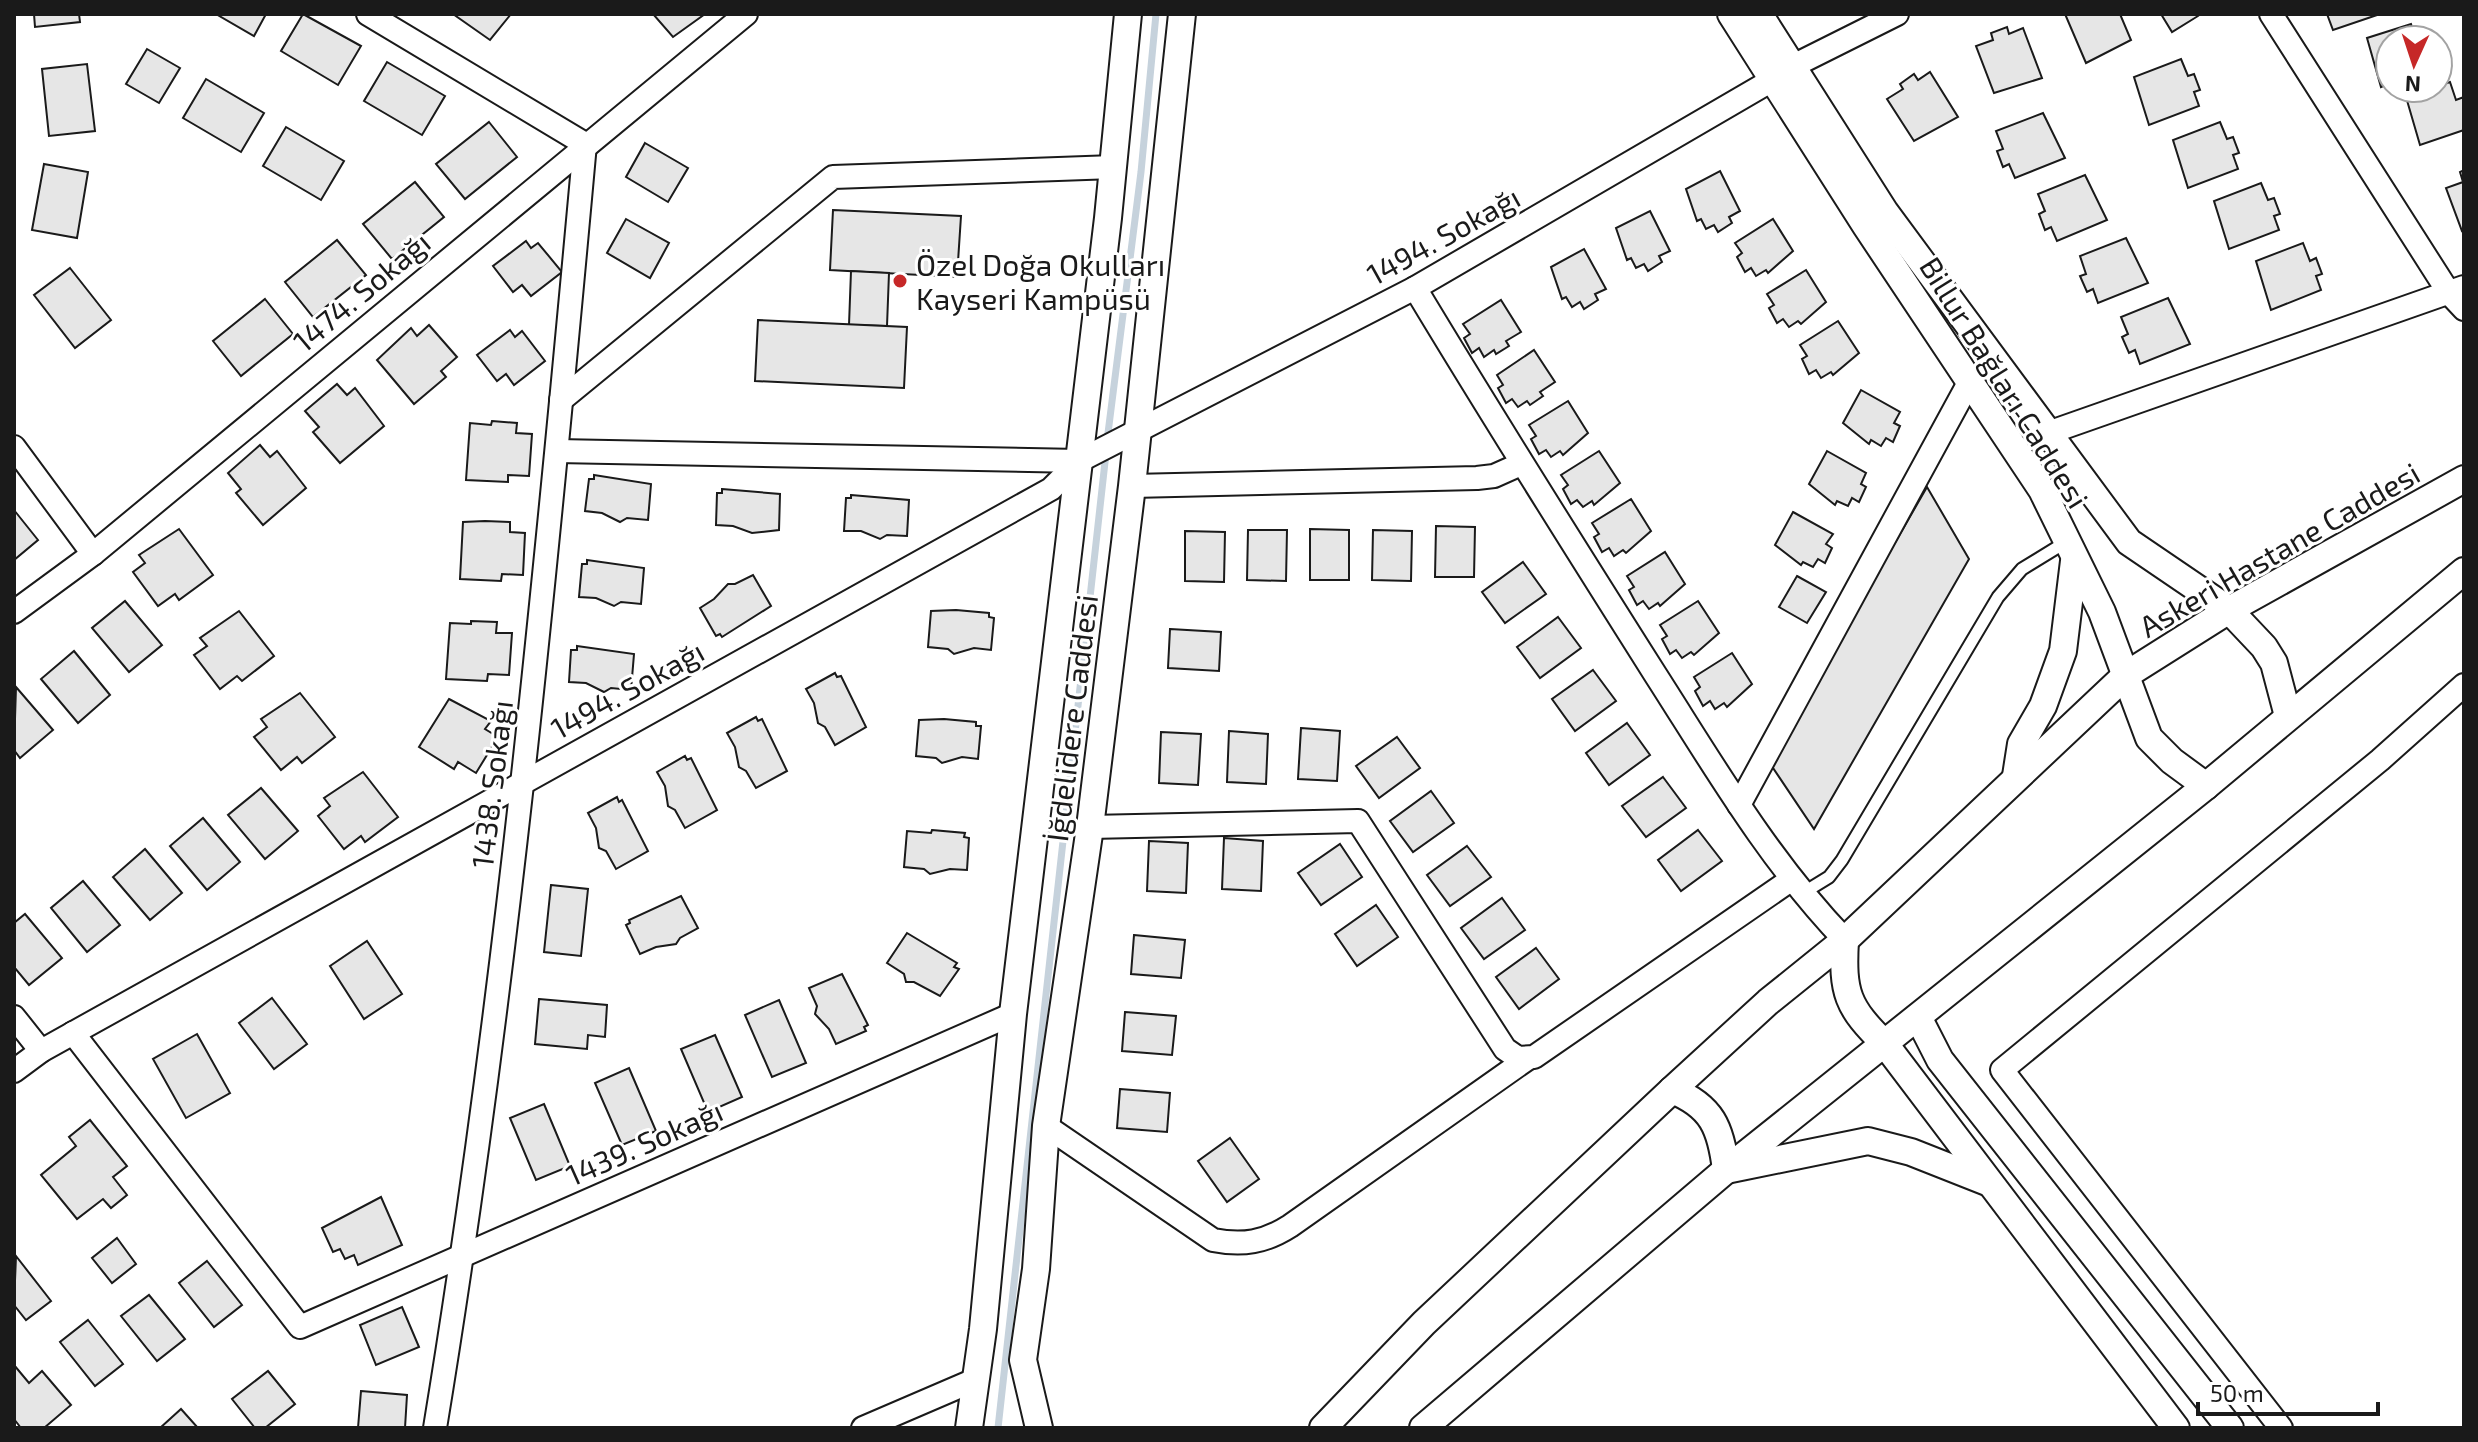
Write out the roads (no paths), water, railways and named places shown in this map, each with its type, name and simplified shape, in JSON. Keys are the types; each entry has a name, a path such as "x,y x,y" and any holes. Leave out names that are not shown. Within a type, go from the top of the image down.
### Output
{"street":[{"path":"368,14 585,144"},
{"name":"1474. Sokağı","path":"14,612 93,554 585,144 746,14"},
{"name":"İğdelidere Caddesi","path":"969,1428 977,1379 1013,1014 1083,459 1128,14"},
{"name":"İğdelidere Caddesi","path":"1039,1428 1023,1360 1036,1269 1046,1126 1090,827 1132,486 1126,438 1182,14"},
{"name":"Billur Bağları Caddesi","path":"1731,14 1783,73 2129,542 2229,610 2264,647 2274,663 2288,716"},
{"name":"Billur Bağları Caddesi","path":"1759,14 1783,73 1866,226 1971,379 2042,490 2102,612 2138,717 2149,738 2159,751 2206,786"},
{"name":"1494. Sokağı","path":"14,1071 73,1033 1051,489 1083,459 1415,288 1783,73 1897,14"},
{"path":"2048,433 2459,296 2271,14"},
{"name":"1438. Sokağı","path":"435,1428 464,1253 523,781 585,144"},
{"path":"561,400 833,177 1114,167"},
{"path":"1415,288 1521,464 1739,805 1797,887 1845,940 1844,988 1849,1003 1885,1044 2176,1428"},
{"path":"1739,805 1971,379"},
{"path":"14,447 93,554"},
{"path":"557,451 1083,459"},
{"path":"1132,486 1477,478 1494,476 1521,464"},
{"name":"Askeri Hastane Caddesi","path":"1323,1428 1424,1323 1672,1090 1768,1002 1845,940 2126,675 2229,610 2464,479"},
{"path":"2016,776 2021,744 2043,706 2063,651 2072,598 2070,549"},
{"path":"1423,1428 1726,1170 2206,786 2464,571"},
{"path":"2281,1428 2002,1070 2380,760 2464,685"},
{"path":"1090,827 1358,821 1505,1049 1527,1059"},
{"path":"1046,1126 1213,1240 1244,1244 1261,1241 1290,1226 1527,1059 1797,887"},
{"name":"1439. Sokağı","path":"73,1033 300,1327 1013,1014"},
{"path":"14,1017 41,1051"},
{"path":"1918,1017 1940,1060 2230,1428"},
{"path":"1672,1090 1702,1105 1713,1116 1720,1129 1726,1170"},
{"path":"1726,1170 1868,1141 1911,1152 1988,1183"},
{"path":"863,1428 977,1379"}],"lane":[{"path":"1797,887 1829,877 1842,860 1998,597 2022,569 2070,549"}],"waterway":[{"path":"1107,441 1141,172 1156,14"},
{"path":"998,1428 1106,453"}],"place":[{"name":"Özel Doğa Okulları Kayseri Kampüsü","path":"900,281"}]}
